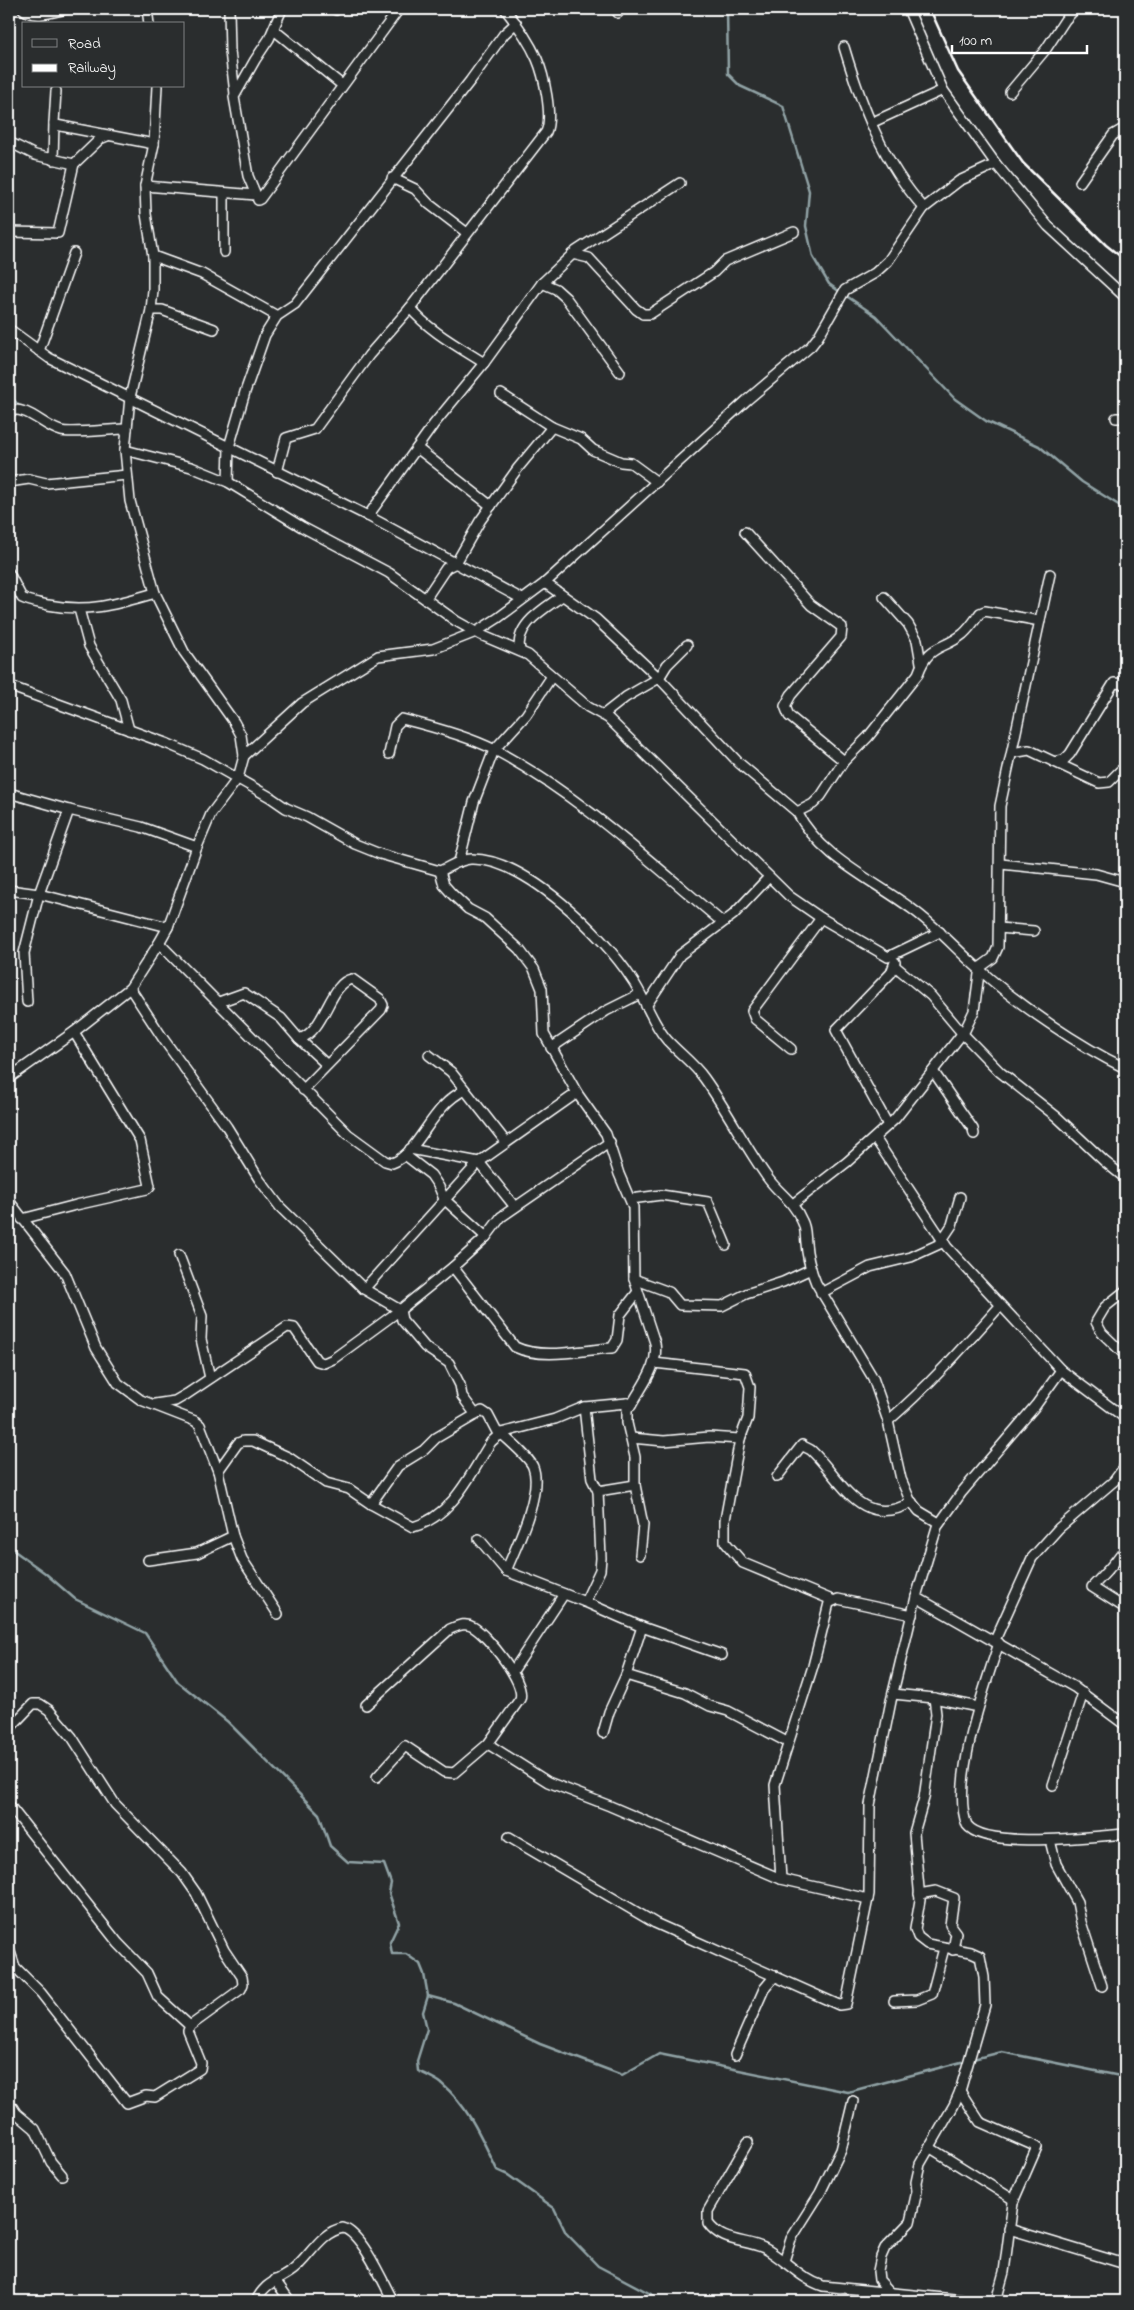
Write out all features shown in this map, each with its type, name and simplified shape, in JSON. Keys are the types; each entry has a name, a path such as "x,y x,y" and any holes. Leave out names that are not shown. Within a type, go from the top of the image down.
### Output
{"street":[{"path":"23,9 26,12 41,14 66,9"},
{"path":"147,9 149,22"},
{"path":"229,9 230,51 242,147 248,176 258,200 272,184 399,9"},
{"path":"235,94 274,30 282,9"},
{"path":"278,472 286,438 314,429 369,355 410,308 546,132 549,124 548,107 537,59 516,23 505,9"},
{"path":"908,9 943,90 996,164 1048,226 1125,297"},
{"path":"1010,92 1046,49 1065,20 1075,9"},
{"path":"228,482 229,447 245,392 262,343 277,316 295,304 392,178 470,82 504,34 516,23"},
{"path":"274,30 342,85"},
{"path":"844,47 856,87 871,123 896,171 924,208"},
{"path":"9,1078 74,1032 130,988 168,927 196,847 211,814 232,783 238,778 244,756 241,734 184,652 156,593 130,501 125,450 130,397 150,310 153,256 146,214 145,186 154,144 157,88"},
{"path":"871,123 943,90"},
{"path":"53,160 56,91"},
{"path":"54,123 108,136 154,144"},
{"path":"1080,182 1113,136 1125,128"},
{"path":"9,232 58,233 74,164 100,139 108,136"},
{"path":"9,142 35,155 74,164"},
{"path":"244,756 302,703 378,656 433,649 476,632 545,584 747,400 812,346 847,288 875,273 888,261 924,208 960,182 996,164"},
{"path":"392,178 415,189 428,204 467,233"},
{"path":"368,516 542,283 572,254 680,183"},
{"path":"145,186 224,194 256,195"},
{"path":"224,194 224,252"},
{"path":"572,254 589,258 636,309 643,314 650,314 714,272 725,261 794,232"},
{"path":"39,351 74,253"},
{"path":"153,256 202,274 277,316"},
{"path":"542,283 556,289 566,298 620,372"},
{"path":"410,308 415,315 484,363"},
{"path":"150,310 162,310 214,329"},
{"path":"9,329 49,358 368,516 522,599"},
{"path":"500,394 552,427 581,439 593,450 607,457 631,463 657,482"},
{"path":"9,410 17,408 28,412 61,432 127,429"},
{"path":"426,598 446,568 456,563 491,506 518,468 552,427"},
{"path":"417,448 491,506"},
{"path":"125,450 191,467 228,482 302,527 389,573 476,632 520,651 536,661 588,707 603,715 789,896 821,918 895,962 895,966 931,996 962,1033 1000,1072 1057,1117 1125,1178"},
{"path":"9,482 29,479 46,483 127,475"},
{"path":"745,532 811,605 842,628 842,637 791,695 786,706 789,716 844,761"},
{"path":"9,573 22,598 54,606 79,609 106,607 156,593"},
{"path":"793,1204 848,1162 895,1119 962,1033 974,1011 980,970 995,954 999,928 1000,806 1050,574"},
{"path":"545,584 596,619 659,678 739,763 797,812 811,833 828,851 912,909 940,932 980,970 1048,1022 1125,1068"},
{"path":"520,651 518,642 522,629 562,596"},
{"path":"884,597 911,628 922,663"},
{"path":"79,609 89,646 121,700 129,730"},
{"path":"797,812 813,804 821,796 844,761 868,737 918,674 922,663 933,650 964,634 980,613 985,612 1040,621"},
{"path":"603,715 626,698 659,678 667,665 687,645"},
{"path":"459,862 474,802 494,750 526,715 552,676"},
{"path":"1054,762 1064,760 1070,754 1114,683 1125,684"},
{"path":"9,686 204,759 270,796 286,808 307,817 355,844 380,854 440,871 459,862 482,860 494,864 554,896 602,940 632,978 646,1006 667,1040 705,1079 770,1182 793,1204 803,1223 811,1270 821,1293 868,1366 888,1421 901,1479 912,1502 919,1511 939,1524"},
{"path":"388,754 395,726 402,719 435,728 494,750 582,804 722,922"},
{"path":"1012,753 1028,750 1099,783 1108,782 1121,770 1125,770"},
{"path":"9,793 141,827 196,847"},
{"path":"27,1002 24,952 40,894 69,810"},
{"path":"1001,864 1096,874 1125,882"},
{"path":"218,1471 238,1443 253,1441 288,1457 326,1483 349,1489 370,1504 413,1527 420,1525 448,1507 492,1442 500,1434 555,1419 584,1408 627,1403 631,1406 654,1363 657,1354 655,1343 637,1293 634,1279 633,1207 619,1174 610,1142 577,1093 551,1048 543,1025 542,989 534,970 519,949 485,918 468,909 452,894 444,885 440,871"},
{"path":"646,1006 680,955 733,915 769,877"},
{"path":"9,890 40,894 168,927"},
{"path":"791,1049 754,1019 752,1011 821,918"},
{"path":"999,928 1034,931"},
{"path":"888,957 940,932"},
{"path":"159,943 348,1134 385,1161 392,1163 408,1152 446,1102 466,1090"},
{"path":"888,1125 836,1030 890,974 895,966"},
{"path":"299,1039 313,1032 346,980 352,980 380,999 383,1005 303,1090"},
{"path":"130,988 164,1040 227,1127 259,1179 280,1207 364,1289 400,1310 402,1320 425,1347 449,1363 461,1387 462,1396 476,1415"},
{"path":"219,1002 244,992 281,1018 299,1039 327,1065"},
{"path":"551,1048 606,1011 640,994"},
{"path":"22,1219 147,1190 150,1186 140,1140 74,1032"},
{"path":"429,1055 442,1063 466,1090 506,1142"},
{"path":"933,1071 955,1101 973,1129 974,1134"},
{"path":"364,1289 479,1162 577,1093"},
{"path":"875,1138 943,1241 1000,1306 1061,1370 1125,1418"},
{"path":"155,1404 176,1401 287,1327 294,1328 317,1361 324,1362 333,1359 400,1310 453,1267 486,1237 498,1221 515,1207 610,1142"},
{"path":"408,1152 479,1162 515,1207"},
{"path":"408,1152 431,1175 444,1199 486,1237"},
{"path":"631,1199 661,1195 708,1202 726,1245"},
{"path":"821,1293 870,1267 907,1259 943,1241 952,1225 960,1197"},
{"path":"9,1201 65,1273 96,1348 118,1383 140,1400 155,1404 200,1425 218,1471 233,1536 242,1559 278,1614"},
{"path":"179,1255 202,1316 201,1339 210,1378"},
{"path":"453,1267 515,1347 525,1352 545,1355 612,1348 617,1340 620,1315 637,1293"},
{"path":"634,1279 666,1290 676,1301 684,1306 722,1306 746,1294 783,1282 811,1270"},
{"path":"1125,1291 1105,1307 1096,1322 1102,1333 1125,1355"},
{"path":"888,1421 943,1369 1000,1306"},
{"path":"654,1363 745,1373 750,1387 748,1418 740,1439 725,1520 725,1542 743,1563 832,1600 838,1599 912,1614"},
{"path":"509,1837 655,1923 839,2005 846,2004 868,1899 870,1805 893,1694 916,1597 939,1524 962,1492 1036,1405 1061,1370"},
{"path":"627,1403 627,1423 636,1467 635,1485 643,1525 640,1555"},
{"path":"584,1408 592,1479 598,1491 601,1558 600,1570 585,1602"},
{"path":"370,1504 398,1466 424,1450 436,1438 482,1411 488,1415 500,1434 533,1466 535,1476 530,1513 506,1571"},
{"path":"630,1438 664,1441 709,1436 740,1439"},
{"path":"777,1477 802,1445 811,1450 832,1476 863,1506 890,1510 901,1508 912,1502"},
{"path":"1125,1466 1114,1481 1059,1528 1032,1558 997,1642 978,1707 970,1737 962,1801 967,1825 980,1834 1025,1840 1125,1834"},
{"path":"598,1491 635,1485"},
{"path":"148,1560 197,1553 233,1536"},
{"path":"479,1539 506,1571 642,1627 722,1655"},
{"path":"1125,1554 1120,1555 1092,1587 1125,1608"},
{"path":"514,1672 564,1594"},
{"path":"916,1597 1083,1693 1125,1724"},
{"path":"782,1879 775,1785 787,1742 795,1726 813,1666 827,1606 832,1600"},
{"path":"366,1705 450,1629 461,1625 473,1626 514,1672 522,1695 488,1744 451,1774 444,1772 405,1746 377,1778"},
{"path":"604,1733 609,1712 626,1675 642,1627"},
{"path":"626,1675 685,1693 710,1706 728,1711 787,1742"},
{"path":"1054,1786 1083,1693"},
{"path":"893,1694 934,1698 978,1707"},
{"path":"891,2293 879,2280 878,2271 881,2257 885,2248 910,2222 917,2191 918,2170 960,2091 985,2005 986,1990 980,1956 972,1952 927,1944 918,1937 915,1929 919,1894 914,1833 924,1798 936,1714 934,1698"},
{"path":"9,1729 33,1704 45,1706 72,1737 115,1804 182,1874 196,1893 217,1937 242,1978 243,1984 241,1989 190,2026 188,2031 201,2063 200,2069 155,2097 146,2096 127,2103 52,2007 15,1967 9,1949"},
{"path":"488,1744 548,1782 619,1809 782,1879 868,1899"},
{"path":"9,1805 112,1935 147,1973 158,1997 190,2026"},
{"path":"1050,1840 1056,1864 1077,1902 1081,1922 1102,1986"},
{"path":"894,2001 917,2000 932,1994 948,1949 956,1933 950,1925 954,1898 936,1891 919,1894"},
{"path":"735,2055 764,1989 775,1976"},
{"path":"960,2091 980,2122 1038,2147 1014,2200 1004,2272 996,2301"},
{"path":"784,2261 791,2238 820,2193 841,2150 853,2101"},
{"path":"9,2102 16,2113 35,2129 51,2162 62,2175"},
{"path":"748,2142 711,2203 708,2211 708,2223 712,2228 724,2236 765,2249 810,2281 823,2286 974,2301"},
{"path":"929,2147 1014,2200"},
{"path":"256,2301 265,2286 293,2270 310,2250 332,2232 344,2228 353,2232 393,2301"},
{"path":"1009,2229 1125,2264"},
{"path":"275,2280 290,2301"}],"waterway":[{"path":"727,9 728,74 740,86 783,106 809,191 806,226 813,257 829,284 840,292"},
{"path":"845,295 876,316 955,399 986,421 1039,446 1082,482 1125,509"},
{"path":"9,394 19,406"},
{"path":"9,1547 45,1573 75,1599 145,1633 178,1682 228,1722 319,1814 330,1846 348,1862 384,1864 391,1883 389,1893 399,1923 390,1942 392,1954 406,1954 420,1964 428,1996 423,2012 427,2029 417,2061 418,2071 440,2082 452,2093 474,2124 497,2170 508,2175 554,2208 566,2233 598,2266 664,2301"},
{"path":"428,1996 454,2003 540,2044 622,2075 659,2054 848,2092 965,2061"},
{"path":"973,2059 1002,2052 1125,2077"}],"railway":[{"path":"930,9 958,71 1023,163 1106,245 1125,260"}]}
